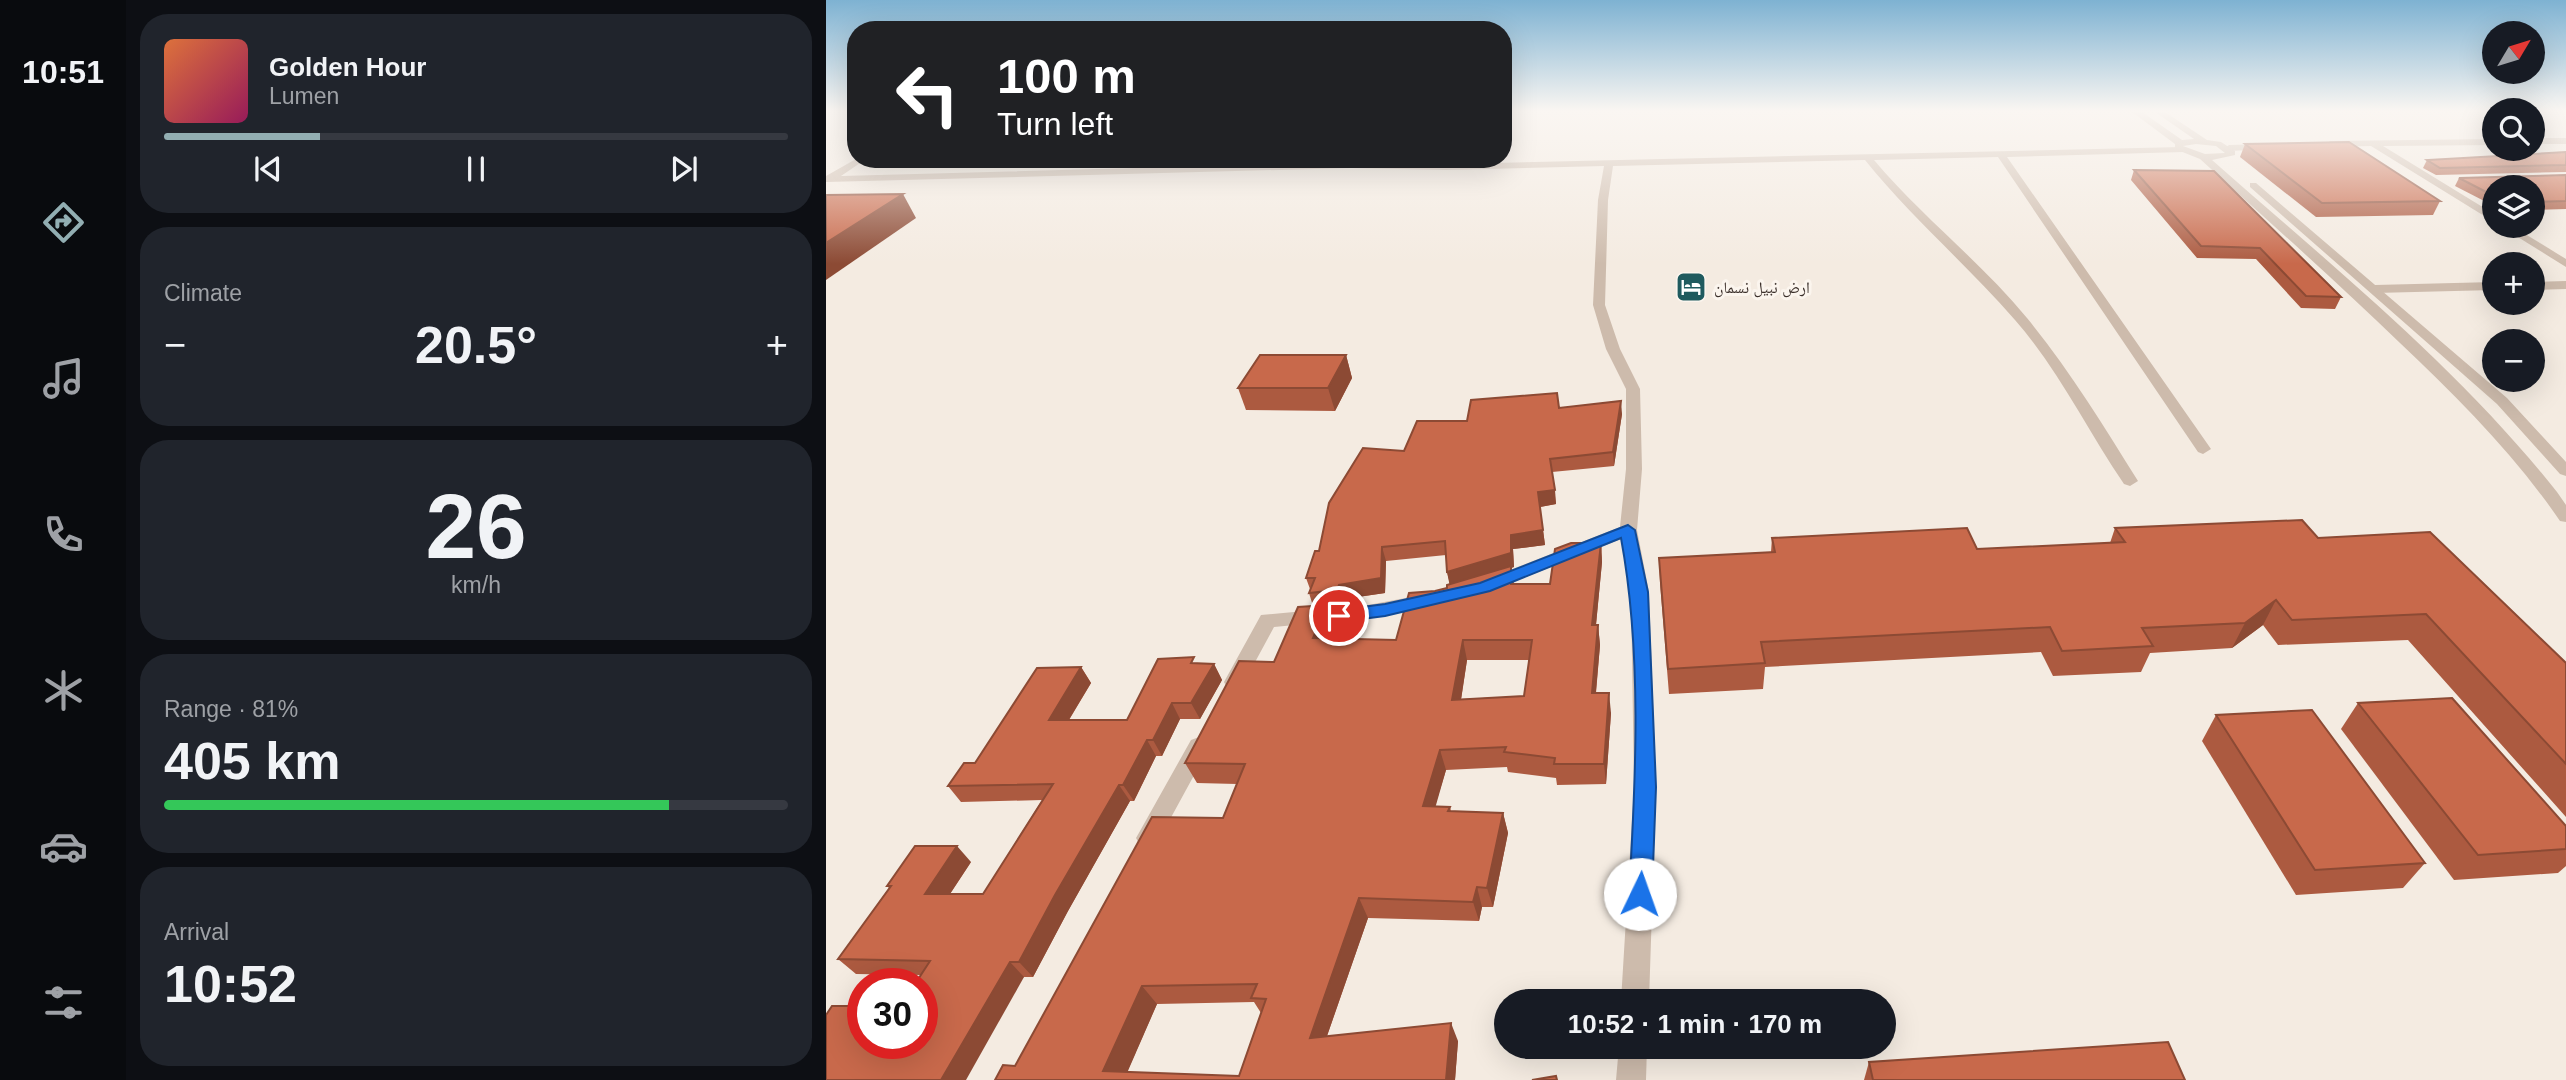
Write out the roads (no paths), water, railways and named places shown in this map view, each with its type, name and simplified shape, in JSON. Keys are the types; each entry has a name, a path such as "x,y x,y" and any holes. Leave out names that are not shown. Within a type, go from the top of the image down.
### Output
{"street":[{"path":"1512,163 1635,162"},
{"path":"1871,162 1896,192 1969,263 2021,319 2069,382 2130,481"},
{"path":"2006,162 2203,449"},
{"path":"2209,162 2357,294 2467,400 2546,486 2566,517"},
{"path":"2235,162 2502,401 2566,471"},
{"path":"2403,162 2482,212"},
{"path":"1609,163 1603,200 1599,305 1613,349 1633,389 1634,469 1628,530 1640,592 1646,787 1636,989"},
{"path":"827,179 847,168"},
{"path":"827,179 1239,168"},
{"path":"2433,181 2459,180"},
{"path":"2524,238 2566,264"},
{"path":"2545,286 2566,285"},
{"path":"2375,289 2482,286"},
{"path":"1472,590 1628,530"},
{"path":"1223,701 1268,620 1326,618 1374,612 1447,596"},
{"path":"1136,860 1210,726"},
{"path":"1631,1080 1632,1059"}],"place":[{"name":"ارض نبيل نسمان","path":"1691,287"}]}
